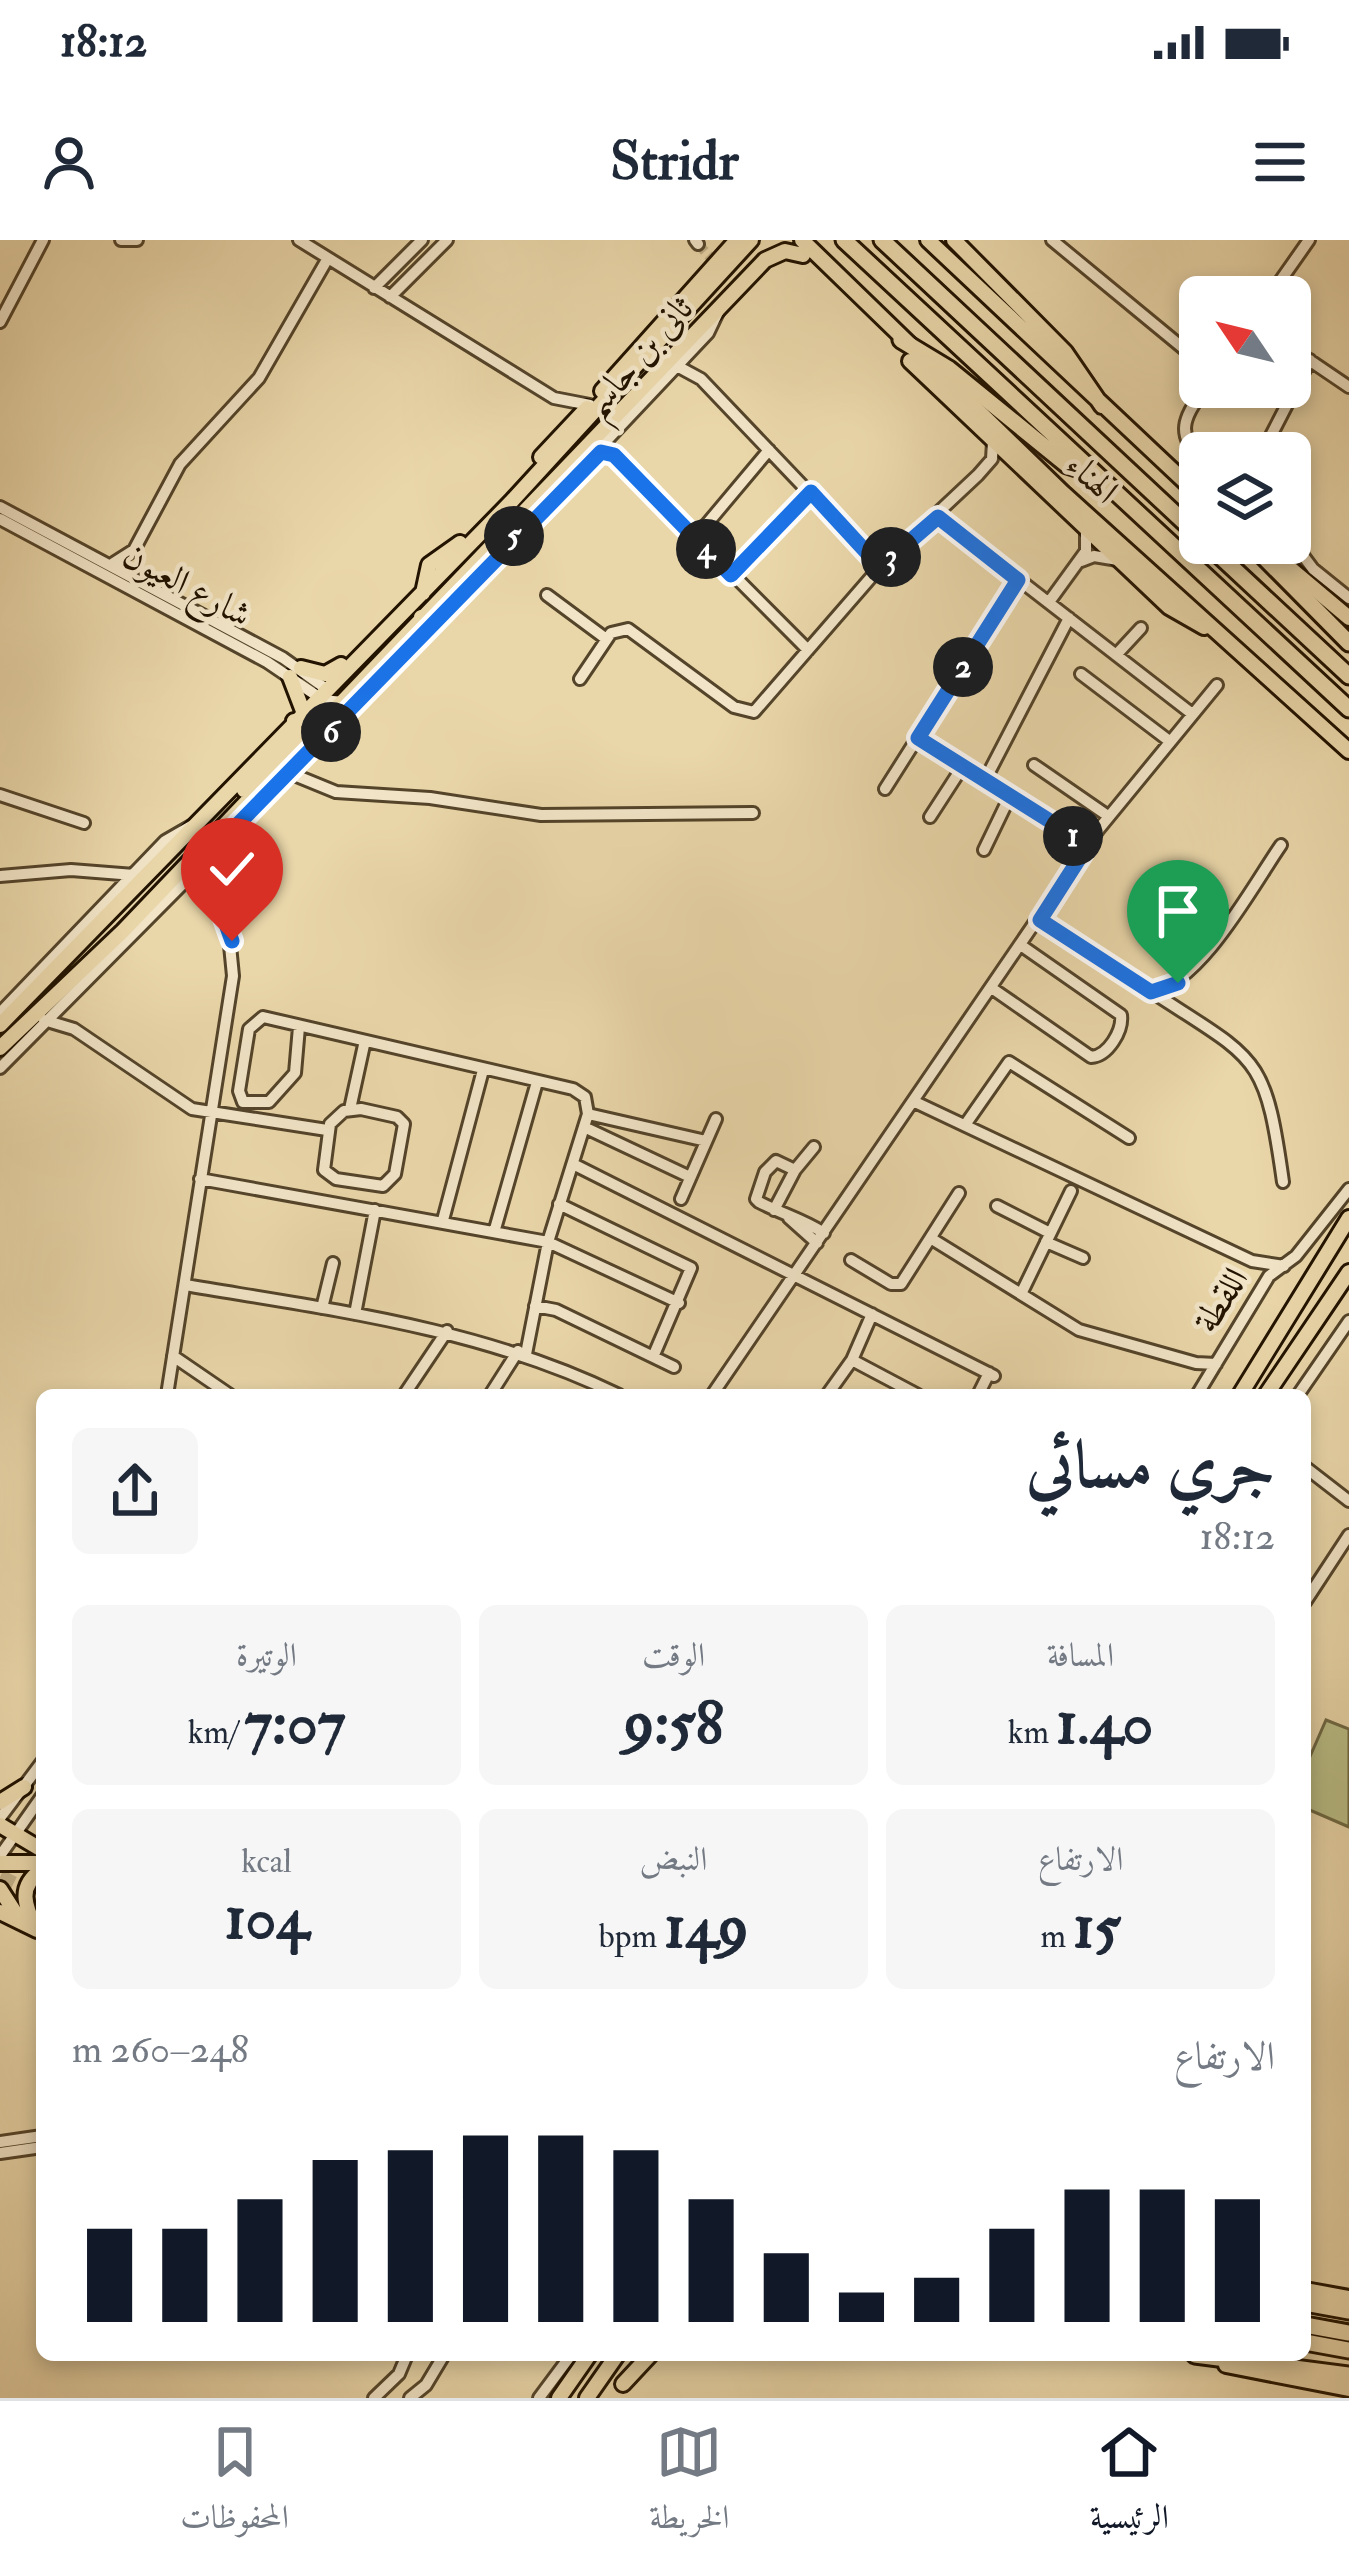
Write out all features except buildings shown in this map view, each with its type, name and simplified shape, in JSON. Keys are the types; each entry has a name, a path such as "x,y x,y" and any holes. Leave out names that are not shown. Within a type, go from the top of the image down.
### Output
{"highway":[{"name":"الهناء","path":"844,240 1349,709"},
{"name":"الهناء","path":"882,240 1179,518"},
{"path":"897,240 909,266"},
{"path":"902,340 950,369 1067,464 1090,472"},
{"name":"الهناء","path":"1229,564 1349,676"},
{"path":"1271,564 1349,643"},
{"path":"1311,2304 1349,2312"},
{"path":"1311,2326 1349,2333"},
{"path":"1311,2343 1349,2350"},
{"path":"1238,2361 1349,2375"}],"main road":[{"path":"764,240 765,260 803,248"},
{"path":"786,240 803,248 993,442 1168,607 1217,632"},
{"name":"الهناء","path":"928,240 1179,477"},
{"path":"954,240 1066,352 1094,386 1104,411"},
{"path":"423,593 742,244"},
{"name":"ثانى بن جاسم","path":"0,1048 160,892 365,648 423,593 429,565 454,549 590,405 713,260 742,244"},
{"name":"الهناء","path":"803,248 1349,751"},
{"name":"ثانى بن جاسم","path":"0,1025 299,716 364,680 473,560 765,260"},
{"path":"472,582 473,560"},
{"path":"1286,564 1349,618"},
{"path":"421,617 445,610"},
{"path":"160,892 177,860 295,735 299,716 295,672 333,671 404,611"},
{"path":"364,680 353,672 365,648"},
{"path":"251,783 328,697"},
{"path":"86,981 88,963"},
{"name":"اللقطة","path":"1244,1389 1349,1218"},
{"path":"1270,1389 1349,1272"},
{"path":"1234,1389 1264,1356"},
{"path":"0,1802 24,1787"},
{"path":"0,1821 36,1846"},
{"path":"0,1845 17,1834"},
{"path":"0,1860 36,1865"},
{"path":"34,1929 24,1893 36,1875"},
{"path":"0,1889 34,1929"},
{"path":"0,1914 34,1929"},
{"path":"1311,2291 1349,2298"},
{"path":"559,2398 586,2361"},
{"path":"587,2398 613,2361"},
{"path":"623,2384 642,2361"},
{"path":"1219,2361 1349,2389"}],"street":[{"path":"0,322 43,240"},
{"path":"122,240 137,240"},
{"path":"299,240 554,398 590,405"},
{"path":"374,288 422,240"},
{"path":"390,297 447,240"},
{"path":"1052,240 1179,345"},
{"path":"1284,276 1309,240"},
{"path":"406,255 418,268"},
{"path":"112,564 134,550 180,464 260,377 328,258"},
{"name":"ثانى بن جاسم","path":"0,1068 292,774 687,356 712,328 720,308"},
{"path":"687,356 692,372"},
{"path":"1311,361 1349,387"},
{"path":"677,366 692,372 880,567"},
{"path":"554,398 564,413 564,432"},
{"path":"613,432 614,455"},
{"path":"580,679 605,638 618,628 636,632 734,707 748,713 760,708 880,567 938,517 992,460 993,442"},
{"path":"695,537 769,450"},
{"path":"594,453 614,455 808,650"},
{"path":"731,575 811,492"},
{"name":"شارع العيون","path":"0,507 137,578 295,672 328,697"},
{"path":"938,517 1191,713"},
{"name":"شارع العيون","path":"0,519 295,672"},
{"path":"1049,602 1081,561 1085,529"},
{"path":"134,550 137,578"},
{"path":"1081,561 1108,556 1120,561"},
{"path":"1309,564 1349,598"},
{"path":"886,789 1018,580"},
{"path":"547,595 605,638"},
{"path":"985,780 1069,618"},
{"path":"1116,656 1141,628"},
{"path":"1081,674 1168,740"},
{"path":"716,1389 1108,816 1216,685"},
{"path":"918,738 1088,845"},
{"path":"1034,765 1108,816"},
{"path":"930,817 963,766"},
{"path":"292,774 337,792 453,801 541,815 753,813"},
{"path":"0,795 84,823"},
{"path":"984,850 1010,796"},
{"name":"ثانى بن جاسم","path":"0,1013 170,836 191,826"},
{"path":"1151,992 1178,983 1223,929 1281,845"},
{"path":"168,1389 228,1017 232,941 203,860"},
{"path":"192,871 210,880"},
{"path":"87,872 105,886 110,900"},
{"path":"0,876 134,875"},
{"path":"1168,889 1223,929"},
{"path":"1040,920 1232,1044 1256,1066 1274,1112 1283,1182"},
{"path":"992,989 1090,1057 1104,1053 1121,1028 1121,1015 1022,946"},
{"path":"65,1000 74,1029"},
{"path":"228,1017 252,1022 263,1017 364,1045 580,1092 588,1114 548,1242 522,1353 495,1389"},
{"path":"44,1020 74,1029 186,1107 327,1130"},
{"path":"252,1022 239,1094 246,1103 262,1105"},
{"path":"261,1120 262,1105 295,1073 299,1027"},
{"path":"350,1109 364,1045"},
{"path":"965,1125 1009,1062 1129,1138"},
{"path":"443,1220 483,1070"},
{"path":"495,1229 537,1082"},
{"path":"914,1102 1252,1262 1284,1266"},
{"path":"350,1109 403,1121 390,1181 379,1186 327,1175 327,1130 336,1116 350,1109"},
{"path":"588,1114 706,1141"},
{"path":"610,1138 615,1120"},
{"path":"681,1198 716,1120"},
{"path":"584,1127 690,1177"},
{"path":"774,1210 795,1170 814,1147"},
{"path":"795,1170 776,1161 765,1172 756,1198 820,1238"},
{"path":"572,1164 992,1374 982,1389"},
{"path":"200,1179 548,1242 679,1303"},
{"name":"اللقطة","path":"1201,1389 1262,1288 1349,1189"},
{"path":"1021,1294 1071,1191"},
{"path":"851,1260 898,1285 959,1193"},
{"path":"559,1204 689,1267 692,1275 653,1357"},
{"path":"997,1206 1083,1258"},
{"path":"355,1314 375,1210"},
{"path":"932,1239 1079,1330 1191,1362 1216,1364"},
{"path":"1252,1262 1260,1270 1262,1288"},
{"path":"322,1308 332,1263"},
{"path":"185,1285 447,1331 522,1353 607,1389"},
{"path":"535,1306 556,1310 674,1367"},
{"path":"831,1389 852,1360 872,1313"},
{"path":"1302,1389 1349,1321"},
{"path":"408,1389 447,1331"},
{"path":"173,1356 221,1389"},
{"path":"852,1360 907,1389"},
{"path":"1191,1362 1206,1381"},
{"path":"581,1389 586,1379"},
{"path":"1311,1472 1349,1501"},
{"path":"1311,1593 1349,1535"},
{"path":"0,1821 36,1770"},
{"path":"0,1860 36,1805"},
{"path":"0,2143 36,2136"},
{"path":"0,2153 36,2147"},
{"path":"374,2398 399,2374 404,2361"},
{"path":"410,2398 434,2376 441,2361"},
{"path":"539,2398 567,2361"},
{"path":"613,2398 623,2384"}],"green space":[{"path":"1326,1720 1349,1729 1349,1827 1311,1811 1311,1754"}],"tunnel":[{"path":"698,244 711,258"},
{"path":"0,1877 36,1895"}],"route":[{"path":"232,941 203,860 292,774 594,453 601,452 614,455 731,575 750,561 811,492 880,567 938,517 1018,580 918,738 1088,845 1040,920 1151,992 1178,983"}]}
